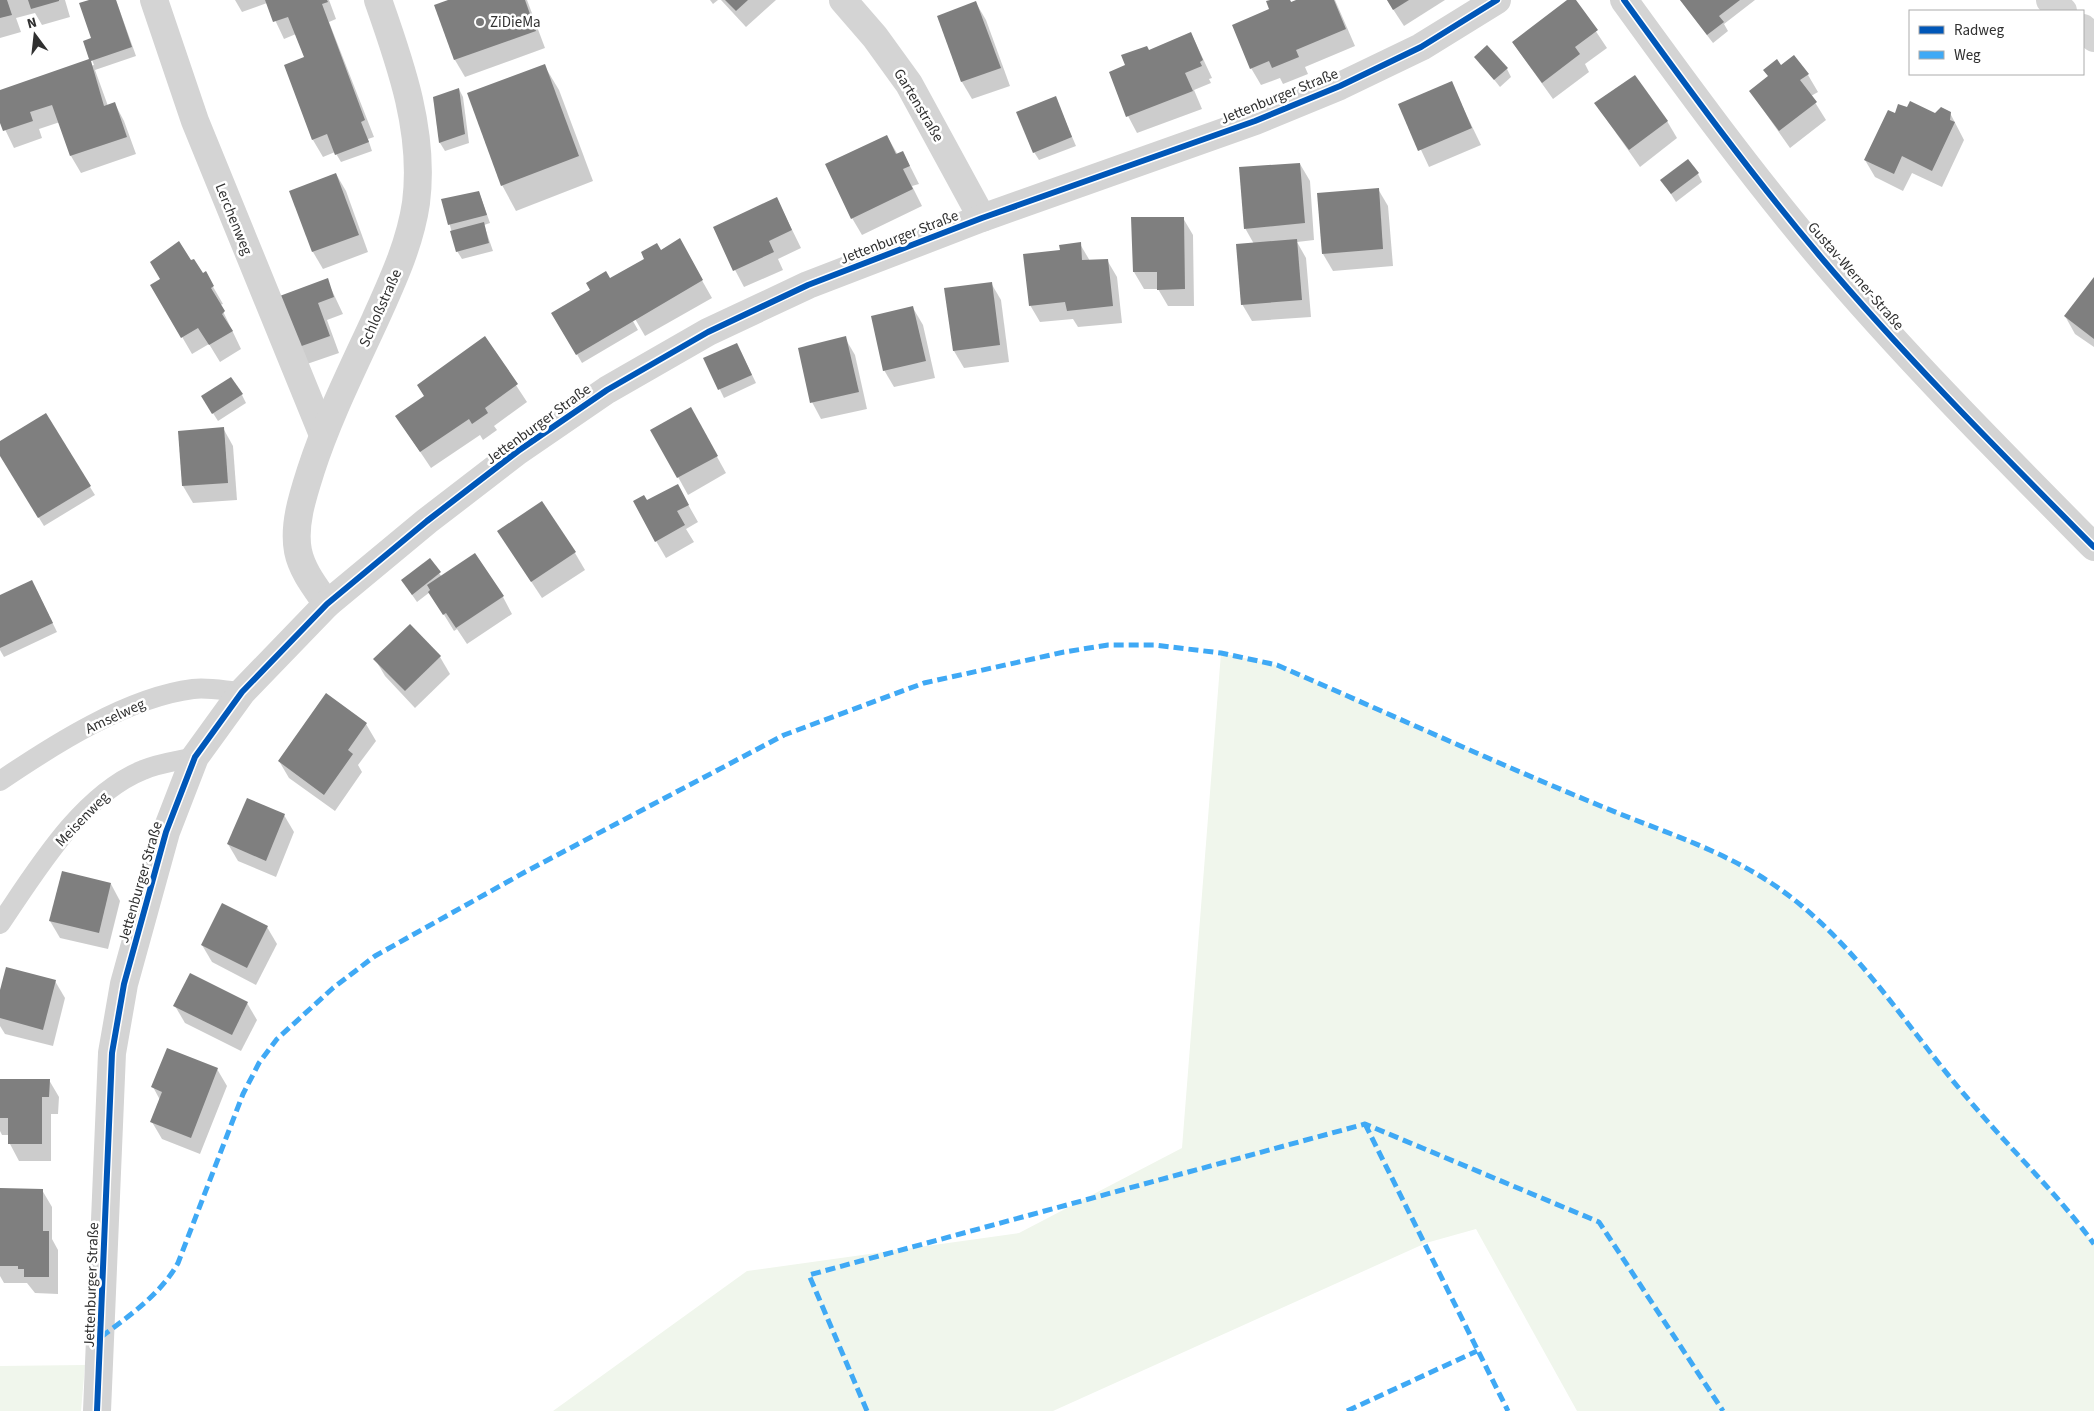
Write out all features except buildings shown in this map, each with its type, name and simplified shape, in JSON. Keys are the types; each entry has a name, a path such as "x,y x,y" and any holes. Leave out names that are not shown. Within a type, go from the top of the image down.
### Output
{"street":[{"name":"Lerchenweg","path":"154,0 195,121 322,435"},
{"name":"Schloßstraße","path":"327,604 307,573 298,552 297,525 305,489 322,435 400,264 416,202 418,147 408,88 378,0"},
{"name":"Gartenstraße","path":"843,0 875,37 909,84 982,218"},
{"name":"Jettenburger Straße","path":"97,1411 112,1053 124,984 164,841 195,757 242,692 327,604 427,521 496,469 607,390 708,332 808,285 982,218 1255,121 1340,86 1421,46 1497,0"},
{"name":"Gustav-Werner-Straße","path":"1624,0 1687,89 1820,256 1929,379 2094,547"},
{"path":"2050,0 2062,10"},
{"path":"2084,29 2094,38"}],"lane":[{"name":"Amselweg","path":"0,781 112,714 145,701 193,689 242,692"},
{"name":"Meisenweg","path":"0,924 39,866 82,814 114,786 144,770 195,757"}],"shaded area":[{"path":"1221,653 1277,665 1603,807 1705,848 1768,881 1830,932 1899,1011 1969,1101 2032,1169 2094,1244 2094,1411 1577,1411 1476,1229 1426,1243 1053,1411 553,1411 747,1271 1019,1233 1182,1148"},
{"path":"85,1365 81,1411 0,1411 0,1366"}],"marked path":[{"path":"101,1337 153,1295 178,1263 243,1094 259,1063 277,1039 333,988 375,956 525,872 784,735 924,683 1064,652 1108,645 1154,645 1221,653 1277,665 1480,755 1708,849 1749,869 1798,903 1852,955 1969,1100 2064,1206 2094,1244"},
{"path":"1365,1124 1508,1411"},
{"path":"867,1411 809,1275 1365,1124 1599,1222 1723,1411"},
{"path":"1347,1411 1477,1351"}],"cycle path":[{"path":"97,1411 112,1053 124,984 166,832 195,757 242,692 327,604 427,521 518,451 607,390 708,332 808,285 982,218 1255,121 1340,86 1421,47 1497,0"},
{"path":"1624,0 1695,97 1819,255 1919,368 2094,547"}],"place":[{"name":"ZiDieMa","path":"480,22"}]}
